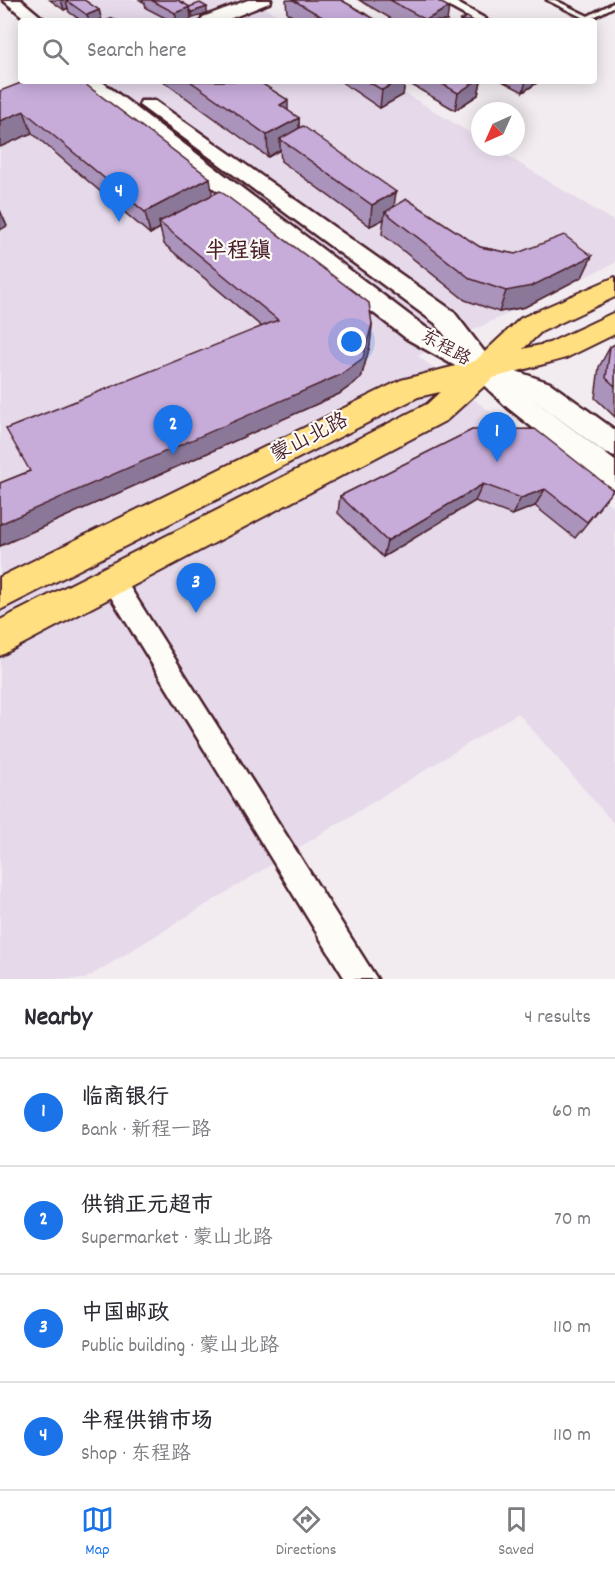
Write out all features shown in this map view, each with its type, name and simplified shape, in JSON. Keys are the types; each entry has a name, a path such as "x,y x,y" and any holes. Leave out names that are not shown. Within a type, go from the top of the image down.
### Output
{"main road":[{"path":"11,0 34,18"},
{"path":"217,18 263,0"},
{"path":"0,10 18,25"},
{"name":"东程路","path":"94,84 416,333 484,370"},
{"name":"东程路","path":"119,84 444,317 484,370"},
{"name":"蒙山北路","path":"0,594 411,388 484,370 531,325 615,286"},
{"path":"0,639 114,582 437,412 484,370 556,351 615,322"},
{"path":"484,370 541,390 615,446"},
{"path":"484,370 517,401 615,477"}],"street":[{"path":"443,0 474,18"},
{"path":"114,582 362,979"}],"lane":[{"path":"550,0 588,18 615,4"}],"shaded area":[{"path":"50,0 253,0 282,18 75,18"},
{"path":"82,84 390,84 471,134 471,156 508,156 615,222 615,263 418,356 615,508 615,825 518,713 85,979 0,979 0,117"}],"building":[{"path":"66,0 84,0 99,10 87,15"},
{"path":"151,0 178,0 190,7 175,13"},
{"path":"293,0 341,0 373,18 324,18"},
{"path":"390,0 436,0 449,7 430,18 422,18"},
{"path":"200,3 207,7 190,11 189,7"},
{"path":"18,84 85,84 210,178 145,212 24,111 0,121 0,91"},
{"path":"194,84 263,84 288,100 280,105 299,118 267,135"},
{"path":"372,84 393,84 382,90"},
{"path":"442,84 472,84 458,93"},
{"path":"303,126 396,192 372,205 280,139"},
{"path":"220,191 369,303 372,324 363,358 340,375 0,524 0,483 30,471 6,429 278,320 159,222"},
{"path":"407,199 480,247 515,254 564,235 592,256 532,286 506,291 471,279 385,212"},
{"path":"615,344 615,386 606,378 610,347"},
{"path":"535,429 613,490 587,522 545,489 521,498 483,484 387,541 340,496 472,430"}],"place":[{"name":"半程供销市场","path":"119,222"},
{"name":"供销正元超市","path":"173,455"},
{"name":"临商银行","path":"497,462"},
{"name":"中国邮政","path":"196,613"}],"district":[{"name":"半程镇","path":"238,252"}]}
